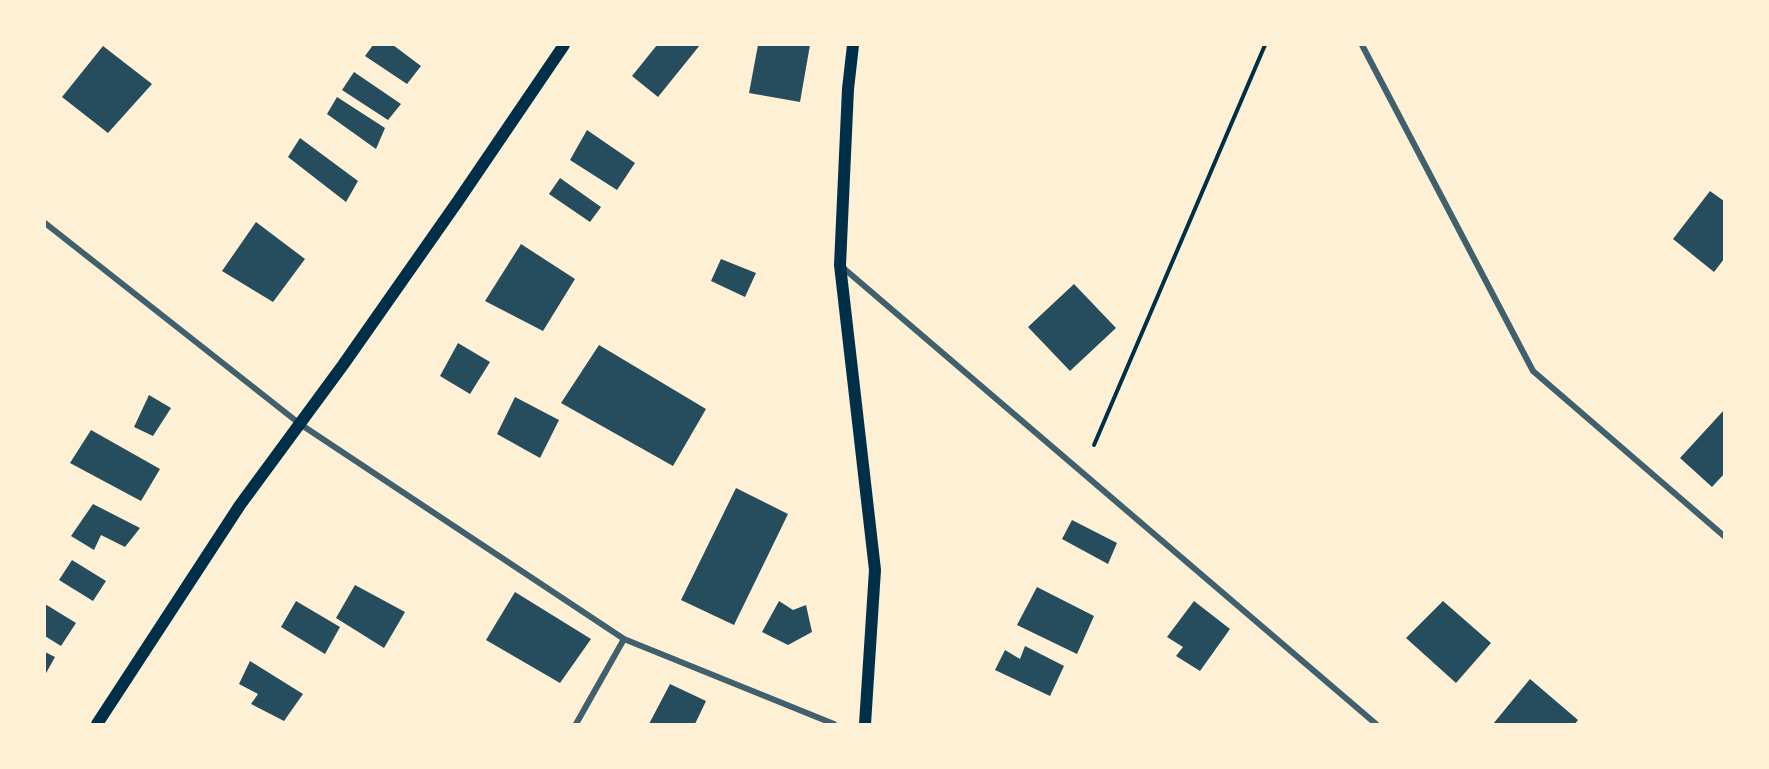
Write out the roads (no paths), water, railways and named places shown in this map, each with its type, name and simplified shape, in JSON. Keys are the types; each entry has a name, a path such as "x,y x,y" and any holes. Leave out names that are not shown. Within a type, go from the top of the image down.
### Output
{"main road":[{"path":"97,724 240,506 444,220 564,45"},
{"path":"853,45 848,90 840,265 875,570 865,724"}],"street":[{"path":"1362,45 1533,371 1724,536"},
{"path":"45,223 300,424 624,639 834,724"},
{"path":"840,265 1376,724"},
{"path":"576,724 624,639"}]}
